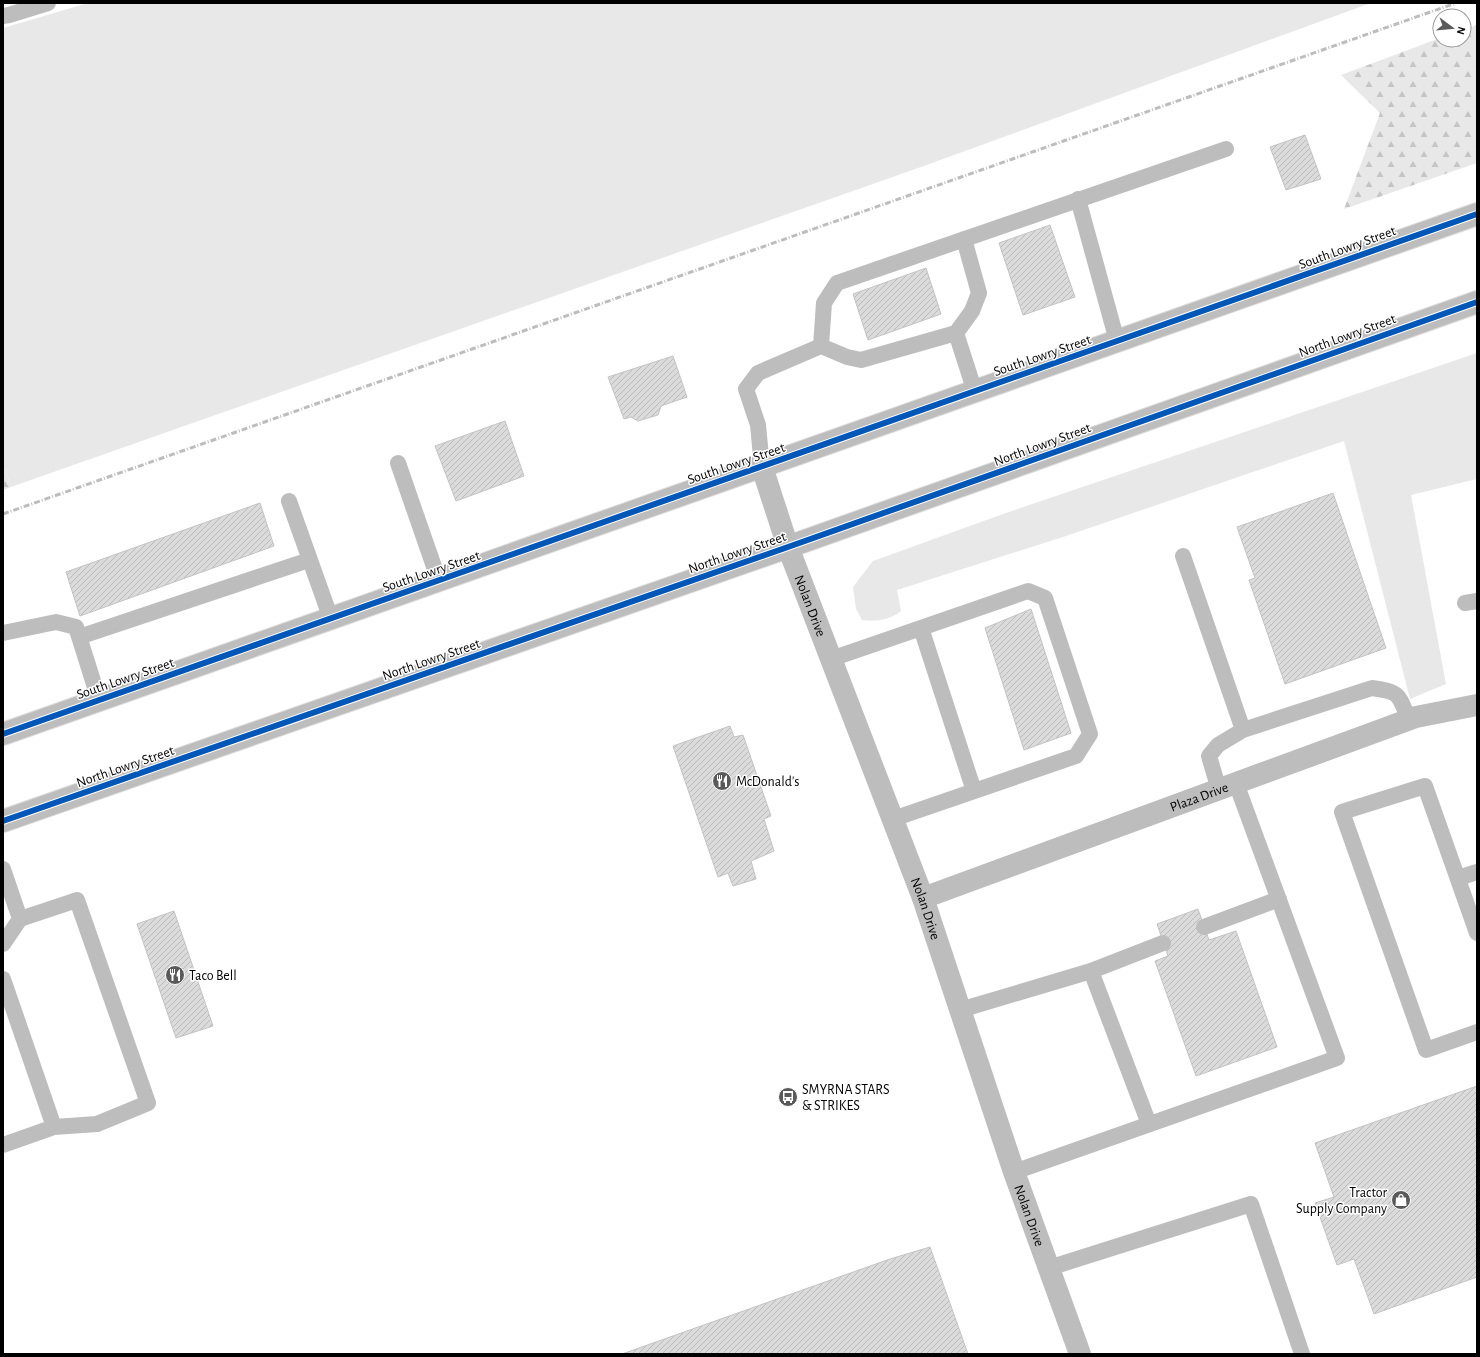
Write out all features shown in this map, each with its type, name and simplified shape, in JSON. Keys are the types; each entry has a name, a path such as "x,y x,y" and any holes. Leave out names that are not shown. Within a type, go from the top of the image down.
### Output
{"main road":[{"name":"South Lowry Street","path":"3,734 1477,214"},
{"name":"North Lowry Street","path":"3,821 788,547 1477,302"},
{"name":"Nolan Drive","path":"762,467 788,547 923,898 1014,1172 1080,1354"},
{"name":"Plaza Drive","path":"923,898 1416,717 1477,706"}],"lane":[{"path":"3,16 9,16 48,3"},
{"path":"821,346 824,303 837,283 1226,149"},
{"path":"1078,199 1117,341"},
{"path":"762,467 758,425 746,389 758,373 821,346 847,357 861,360 956,333 972,311 979,293 964,239"},
{"path":"956,333 975,392"},
{"path":"398,463 439,581"},
{"path":"289,501 331,619"},
{"path":"1184,556 1244,730"},
{"path":"79,637 309,560"},
{"path":"831,659 1028,591 1046,598 1090,734 1076,756 893,819"},
{"path":"3,633 56,622 76,627 99,700"},
{"path":"921,628 974,791"},
{"path":"1014,1172 1337,1058 1279,899 1227,786 1208,756 1218,745 1244,730 1372,688 1389,691 1399,696 1409,720"},
{"path":"1477,933 1425,786 1342,812 1426,1050 1477,1032"},
{"path":"3,869 20,919"},
{"path":"1458,878 1477,872"},
{"path":"1204,927 1279,899"},
{"path":"3,944 20,919 77,900 148,1102 97,1124 54,1128 3,1145"},
{"path":"960,1010 1091,971 1163,943"},
{"path":"1091,971 1150,1124"},
{"path":"3,979 54,1128"},
{"path":"1049,1268 1251,1204 1302,1354"}],"green space":[{"path":"88,3 1371,3 921,167 11,487 3,462 3,28"},
{"path":"1477,25 1477,163 1344,209 1380,113 1341,75 1432,41 1432,48 1472,48 1472,27"},
{"path":"1477,353 1477,479 1411,495 1446,684 1410,699 1344,441 1063,537 897,590 901,611 888,618 872,621 862,620 856,609 853,587 873,561 1003,514"},
{"path":"3,462 11,487 3,490"}],"building":[{"path":"1305,135 1321,179 1286,190 1270,147"},
{"path":"1050,225 1075,297 1023,315 999,243"},
{"path":"926,268 941,314 868,340 853,294"},
{"path":"673,356 687,397 661,406 658,415 638,421 631,417 624,419 608,377"},
{"path":"505,421 524,476 456,501 435,446"},
{"path":"1333,493 1386,648 1285,684 1249,580 1255,578 1237,527"},
{"path":"260,503 274,546 80,616 66,572"},
{"path":"1031,609 1071,733 1024,750 985,628"},
{"name":"McDonald's","path":"730,726 734,737 743,735 771,816 764,819 774,851 751,861 756,879 733,886 728,873 718,877 673,746"},
{"path":"1198,909 1209,940 1236,931 1277,1047 1196,1076 1155,961 1168,956 1157,924"},
{"name":"Taco Bell","path":"174,911 213,1026 176,1038 137,924"},
{"name":"Tractor Supply Company","path":"1477,1086 1477,1277 1374,1314 1354,1259 1337,1265 1315,1203 1334,1197 1315,1143"},
{"path":"930,1247 968,1354 622,1354 890,1259"}],"railway":[{"path":"3,514 1456,3"}],"cycle path":[{"path":"3,734 1477,214"},
{"path":"3,821 788,547 1477,302"}],"place":[{"name":"McDonald's","path":"722,781"},
{"name":"Taco Bell","path":"175,975"},
{"name":"SMYRNA STARS & STRIKES","path":"788,1097"},
{"name":"Tractor Supply Company","path":"1401,1200"}]}
